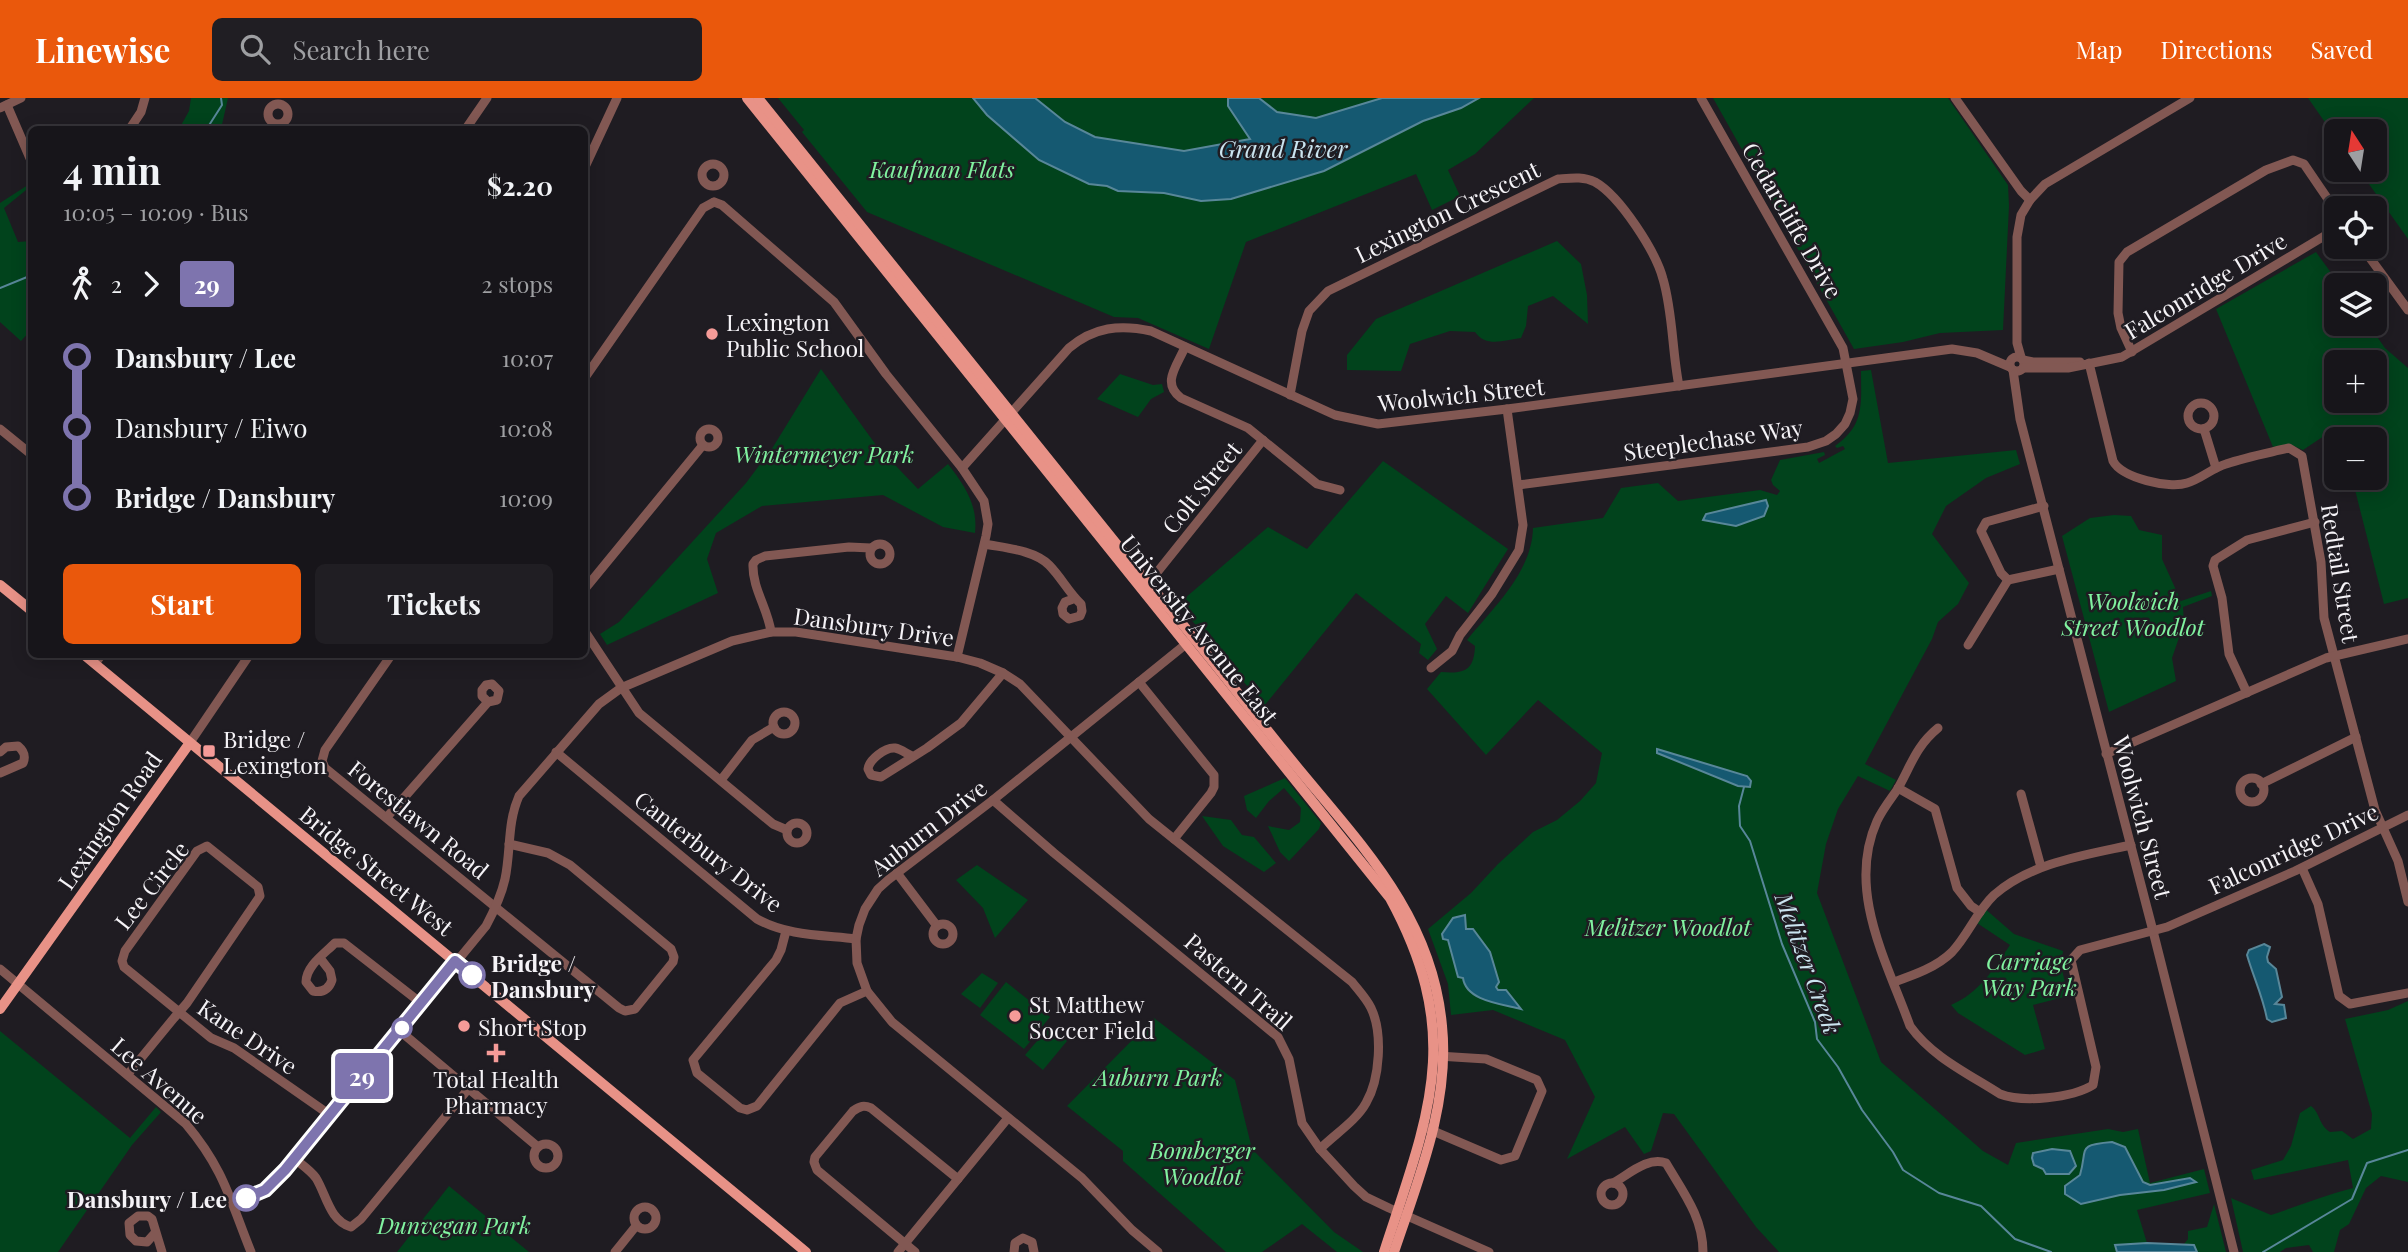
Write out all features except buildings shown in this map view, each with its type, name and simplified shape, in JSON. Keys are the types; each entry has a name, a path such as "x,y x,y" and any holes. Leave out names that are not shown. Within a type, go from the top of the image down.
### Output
{"main road":[{"name":"University Avenue East","path":"747,98 1009,416"},
{"name":"University Avenue East","path":"758,98 1144,585 1292,768 1374,862 1403,903 1426,950 1443,1027 1439,1056 1439,1102 1402,1213 1394,1252"},
{"path":"0,585 28,608"},
{"name":"Bridge Street West","path":"88,658 806,1252"},
{"name":"Lexington Road","path":"0,1009 189,744"},
{"name":"University Avenue East","path":"1384,1252 1402,1213"}],"street":[{"path":"21,98 4,106 28,155"},
{"path":"132,126 141,113 145,98"},
{"path":"468,126 487,98"},
{"path":"588,160 617,98"},
{"name":"Cedarcliffe Drive","path":"1701,98 1790,251 1843,348 1847,363"},
{"path":"1955,98 2030,200"},
{"path":"2017,364 2017,237 2021,215 2030,200 2045,184 2190,98"},
{"path":"2132,352 2121,328 2118,313 2119,262 2127,253 2266,170 2293,160 2304,164 2326,196"},
{"name":"Lexington Crescent","path":"1290,395 1302,331 1310,311 1328,291 1558,179 1577,177 1594,181 1617,200 1657,260 1666,292 1679,386"},
{"path":"713,186 714,202"},
{"path":"588,373 703,208 714,202 722,205 834,302 886,374 962,468 984,501 988,524 985,544 957,657"},
{"name":"Falconridge Drive","path":"2017,364 2108,361 2132,352 2324,236"},
{"path":"2371,259 2408,310"},
{"name":"Woolwich Street","path":"962,468 1069,348 1084,336 1111,327 1134,327 1151,331 1335,415 1378,424 1952,349 2017,364 2020,419 2154,930 2234,1252"},
{"path":"1185,347 1170,382 1172,392 1237,422 1317,484 1340,490"},
{"name":"Steeplechase Way","path":"1518,485 1817,444 1836,434 1850,413 1853,399 1847,363"},
{"name":"Redtail Street","path":"2088,363 2117,467 2124,472 2160,484 2174,485 2188,483 2216,468 2289,448 2302,456 2321,562 2324,618 2375,810 2399,865 2408,902"},
{"path":"1431,668 1451,651 1492,594 1519,550 1523,524 1507,409"},
{"path":"0,429 28,452"},
{"path":"2204,429 2216,468"},
{"name":"Colt Street","path":"1144,585 1155,575 1263,440"},
{"path":"588,585 703,445"},
{"path":"2008,580 2001,573 1981,531 1982,526 1993,520 2044,506"},
{"path":"2247,693 2230,654 2222,598 2213,566 2215,560 2247,540 2315,522"},
{"path":"985,544 1034,555 1047,563 1073,599"},
{"path":"771,632 754,578 753,564 756,560 765,556 849,547 871,548"},
{"path":"1968,645 2008,580 2059,569"},
{"name":"Dansbury Drive","path":"233,1203 265,1190 295,1159 486,926 497,906 505,878 512,811 520,796 599,704 621,688 732,641 771,632 796,632 957,657 1003,673 1034,697 1134,805 1352,982 1365,996 1373,1012 1378,1040 1378,1067 1368,1101 1320,1149"},
{"path":"588,636 639,713 774,824 788,830"},
{"path":"2106,754 2334,656 2408,639"},
{"name":"Auburn Drive","path":"1158,1252 1132,1230 1082,1178 892,1022 867,991 857,963 856,939 865,909 878,889 1191,640"},
{"path":"95,664 99,658"},
{"name":"Lexington Road","path":"189,744 247,658"},
{"name":"Forestlawn Road","path":"390,658 326,750 322,761 331,772 619,1008 625,1011 635,1009 673,962 671,949 570,865 548,853 509,844"},
{"path":"912,756 900,750 888,749 872,760 868,769 871,775 881,777 928,748 961,723 1003,673"},
{"path":"1139,682 1214,775 1211,793 1174,839"},
{"path":"387,817 488,702"},
{"path":"721,780 752,740 774,727"},
{"path":"1938,728 1923,741 1877,821 1866,853 1865,887 1869,914 1894,982 1933,966 1951,953 1979,912 1995,894 2015,880 2041,867 2131,845"},
{"path":"2262,784 2356,737"},
{"path":"0,752 6,747 18,746 25,758 23,763 0,773"},
{"name":"Canterbury Drive","path":"556,752 757,919 786,931 856,939"},
{"path":"1898,788 1935,809 1959,893 1979,912"},
{"path":"2021,794 2041,867"},
{"name":"Pastern Trail","path":"993,800 1278,1037 1289,1059 1303,1123 1320,1149 1366,1197 1489,1252"},
{"name":"Falconridge Drive","path":"1894,982 1910,1026 1933,1052 2000,1094 2023,1100 2087,1089 2093,1085 2096,1068 2071,960 2074,954 2192,916 2302,868 2408,815"},
{"name":"Lee Circle","path":"128,1074 179,1012 260,896 258,887 207,846 197,851 123,956 124,967 179,1012"},
{"path":"2302,868 2318,904 2339,996 2350,1004 2408,992"},
{"path":"897,873 937,926"},
{"path":"786,931 776,960 693,1060 697,1073 740,1108 747,1110 757,1107 841,1003 867,991"},
{"path":"320,958 335,943 344,943 421,1003"},
{"name":"Lee Avenue","path":"0,970 186,1124 218,1166 251,1252"},
{"name":"Kane Drive","path":"179,1012 211,1038 234,1048 330,1115"},
{"path":"400,1031 538,1147"},
{"path":"1429,1128 1501,1160 1511,1159 1515,1157 1542,1091 1536,1080 1486,1059 1439,1056"},
{"path":"295,1159 317,1179 335,1218 351,1227 361,1219 469,1088"},
{"path":"915,1252 817,1170 815,1157 853,1111 866,1106 958,1179"},
{"path":"898,1252 1008,1118"},
{"path":"1613,1183 1650,1162 1660,1161 1666,1164 1698,1216 1702,1227 1703,1252"},
{"path":"614,1252 636,1226"},
{"path":"155,1233 162,1252"},
{"path":"1014,1252 1015,1243 1023,1238 1032,1242 1034,1252"}],"green space":[{"path":"191,98 228,98 222,126 181,126 189,111"},
{"name":"Kaufman Flats","path":"778,98 974,98 1039,160 1089,184 1107,186 1118,191 1164,193 1201,201 1231,199 1324,171 1423,121 1461,108 1479,98 1534,98 1475,154 1448,170 1460,196 1432,210 1416,174 1246,242 1209,349 1138,318 1114,317 867,212"},
{"path":"1035,98 1382,98 1250,139 1184,151 1095,137 1065,122"},
{"path":"1713,98 1948,98 2008,185 2003,330 1940,333 1854,349"},
{"path":"2308,98 2408,98 2408,239 2387,209 2387,196 2377,196 2368,182 2387,182 2387,119 2324,121"},
{"path":"28,185 28,188 4,208 18,242 28,241 28,333 21,341 0,322 0,203"},
{"path":"1557,241 1581,264 1587,295 1588,324 1553,296 1528,306 1526,326 1521,338 1490,341 1479,337 1475,332 1450,331 1410,344 1401,371 1347,370 1347,355 1376,319"},
{"path":"2316,252 2331,273 2324,273 2324,336 2376,336 2385,348 2408,368 2408,598 2384,604 2355,490 2387,490 2387,427 2324,427 2324,436 2303,450 2289,444 2273,447 2216,309"},
{"name":"Wintermeyer Park","path":"821,369 876,445 918,489 948,464 969,496 975,533 943,527 883,495 762,506 716,533 707,559 718,593 607,645 600,634 619,622 746,483 773,447"},
{"name":"Melitzer Woodlot","path":"1871,370 1888,463 2016,450 2020,464 1986,478 1946,506 1932,534 1969,583 1958,604 1938,622 1932,639 1865,764 1896,780 1890,791 1858,776 1838,809 1826,844 1817,893 1881,1062 1983,1151 2008,1165 2016,1143 2108,1129 2123,1132 2138,1129 2150,1183 2204,1169 2210,1193 2137,1210 2147,1243 2116,1245 2117,1252 1779,1252 1756,1227 1674,1114 1663,1113 1651,1151 1644,1154 1625,1127 1567,1159 1595,1097 1565,1040 1493,1010 1451,1015 1448,984 1428,929 1471,893 1533,832 1557,820 1580,801 1596,783 1602,753 1538,700 1486,755 1427,689 1441,672 1462,671 1470,666 1475,646 1467,640 1519,574 1531,544 1533,528 1603,518 1621,488 1658,483 1678,501 1760,490 1777,495 1780,491 1771,480 1780,460 1824,452 1825,455 1817,459 1819,463 1845,449 1843,446 1835,446 1852,430 1856,422 1861,404 1861,371"},
{"path":"1120,374 1153,385 1162,384 1164,392 1151,399 1138,417 1097,399"},
{"path":"1383,461 1508,549 1468,613 1446,596 1425,624 1437,649 1428,660 1419,653 1421,644 1356,593 1264,706 1178,604 1268,527 1307,549"},
{"name":"Woolwich Street Woodlot","path":"2131,516 2139,530 2162,535 2162,559 2181,601 2211,591 2212,596 2183,607 2184,623 2172,658 2176,681 2109,712 2062,536 2090,518"},
{"path":"1285,778 1321,823 1319,829 1289,861 1280,852 1268,826 1289,830 1300,822 1301,808 1284,788 1256,818 1247,810 1244,796"},
{"path":"1202,816 1231,820 1242,835 1254,837 1276,863 1264,872 1223,846"},
{"path":"977,865 1028,900 995,938 983,908 956,880"},
{"name":"Carriage Way Park","path":"1983,907 2014,934 2063,951 2061,965 2068,996 2033,1005 2045,1049 2025,1055 1958,1013 1951,1005 1977,987 2010,945 1974,921"},
{"name":"St Matthew Soccer Field","path":"982,973 998,983 980,1008 961,994"},
{"name":"St Matthew Soccer Field","path":"1006,982 1050,1017 1024,1049 980,1015"},
{"path":"2408,1001 2408,1182 2381,1176 2366,1188 2349,1224 2340,1230 2334,1252 2313,1252 2309,1245 2286,1248 2280,1252 2243,1252 2231,1198 2271,1215 2353,1188 2348,1160 2254,1180 2251,1170 2283,1160 2291,1146 2300,1113 2311,1106 2323,1126 2330,1132 2342,1131 2353,1139 2371,1129 2372,1114 2345,1019 2388,1010"},
{"name":"Bomberger Woodlot","path":"1154,1018 1235,1080 1252,1149 1334,1232 1363,1252 1337,1252 1302,1224 1262,1252 1226,1252 1123,1161 1123,1151 1067,1106"},
{"name":"St Matthew Soccer Field","path":"1050,1026 1067,1041 1043,1070 1025,1055"},
{"path":"0,1031 130,1138 156,1107 161,1112 132,1145 58,1252 0,1252"},
{"name":"Dunvegan Park","path":"449,1186 529,1252 397,1252"},
{"path":"2214,1204 2226,1252 2197,1252 2194,1245 2184,1244 2188,1239 2188,1231 2207,1227"}],"water":[{"name":"Grand River","path":"973,98 1035,98 1065,122 1095,137 1184,151 1250,139 1228,106 1228,98 1259,98 1277,112 1316,118 1382,98 1479,98 1461,108 1423,121 1324,171 1231,199 1201,201 1164,193 1118,191 1107,186 1089,184 1039,160 987,115"},
{"path":"1766,500 1768,506 1764,516 1736,526 1703,520 1706,514"},
{"path":"1657,749 1747,776 1751,781 1750,787 1738,786 1657,753"},
{"path":"1465,915 1466,929 1473,929 1490,952 1499,982 1496,987 1498,990 1506,990 1521,1009 1478,997 1466,986 1463,978 1458,977 1448,940 1443,939 1442,934 1453,918"},
{"path":"2264,944 2270,947 2268,962 2276,969 2282,997 2275,1004 2284,1005 2286,1018 2272,1022 2267,1019 2247,955 2249,950"},
{"path":"2112,1142 2125,1147 2143,1182 2150,1185 2190,1178 2196,1182 2081,1204 2065,1194 2065,1186 2080,1175 2088,1147"},
{"path":"2052,1149 2070,1151 2076,1166 2069,1174 2046,1174 2043,1169 2034,1165 2033,1153"},
{"path":"2115,1245 2194,1245 2197,1252 2117,1252"}],"waterway":[{"path":"209,126 222,105 221,98"},
{"path":"0,288 28,277"},
{"name":"Melitzer Creek","path":"1744,787 1739,806 1740,826 1750,841 1782,944 1815,1022 1817,1039 1838,1067 1862,1110 1903,1170 1939,1193 1981,1206 2015,1239 2051,1252"},
{"name":"Melitzer Creek","path":"2263,1252 2352,1199 2367,1163 2408,1150"}],"bus line":[{"name":"29","path":"246,1198 265,1190 276,1181 455,961 472,975"}],"place":[{"name":"Lexington Public School","path":"712,334"},
{"name":"Bridge / Lexington","path":"209,751"},
{"name":"Bridge / Dansbury","path":"472,975"},
{"name":"St Matthew Soccer Field","path":"1015,1016"},
{"name":"Short Stop","path":"464,1026"},
{"name":"Total Health Pharmacy","path":"496,1053"},
{"name":"Dansbury / Lee","path":"246,1198"}],"park label":[{"name":"Auburn Park","path":"1158,1076"}]}
